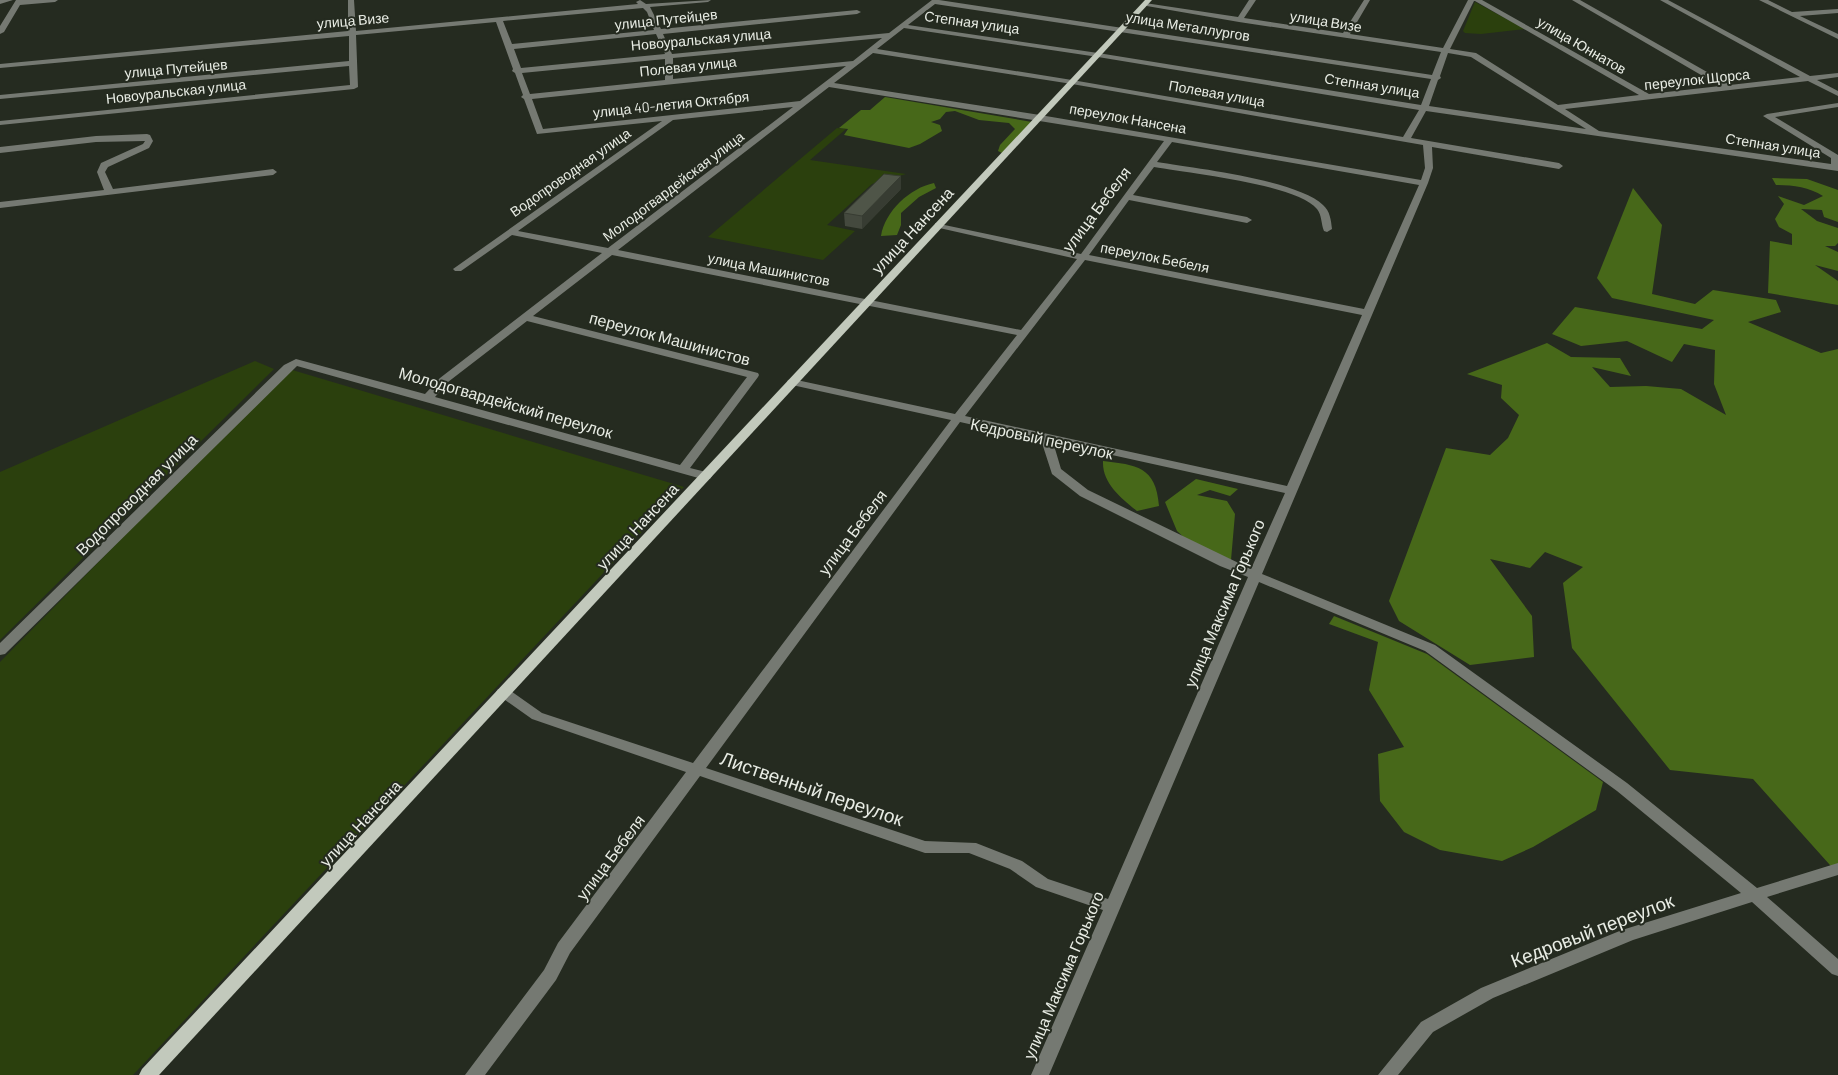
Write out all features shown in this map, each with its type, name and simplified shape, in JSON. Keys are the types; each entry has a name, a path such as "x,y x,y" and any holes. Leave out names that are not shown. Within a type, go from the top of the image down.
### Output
{"main road":[{"name":"улица Нансена","path":"148,1075 1123,29 1146,2"}],"street":[{"path":"0,2 55,0"},
{"path":"351,0 353,63"},
{"name":"улица Визе","path":"0,66 499,20 641,3 708,0"},
{"path":"1239,20 1253,0"},
{"path":"1345,36 1367,0"},
{"path":"1406,140 1424,108 1437,78 1445,50 1471,0"},
{"name":"улица Юннатов","path":"1477,0 1648,97"},
{"path":"1575,0 1729,88"},
{"path":"1663,0 1838,94"},
{"path":"1762,0 1838,37"},
{"path":"0,32 15,1"},
{"name":"Молодогвардейская улица","path":"429,397 444,380 610,250 805,103 889,35 936,1"},
{"name":"улица Металлургов","path":"936,1 1437,78"},
{"name":"улица Визе","path":"1146,2 1239,20 1473,55 1597,132"},
{"path":"641,3 650,11 669,56 669,81"},
{"path":"1792,14 1838,11"},
{"name":"улица Путейцев","path":"508,47 857,12"},
{"path":"499,20 525,97"},
{"name":"Степная улица","path":"902,26 1098,55 1424,108 1837,168"},
{"name":"Новоуральская улица","path":"516,71 889,35"},
{"name":"Полевая улица","path":"870,50 1072,82 1560,166"},
{"name":"улица Путейцев","path":"0,97 353,63"},
{"name":"Новоуральская улица","path":"0,123 354,87 353,63"},
{"name":"Полевая улица","path":"525,97 854,63"},
{"name":"переулок Щорса","path":"1559,107 1838,75"},
{"name":"переулок Нансена","path":"828,84 1040,117 1424,183"},
{"name":"улица 40-летия Октября","path":"525,97 540,132 805,103"},
{"path":"1837,168 1835,157 1767,116 1838,106"},
{"name":"Водопроводная улица","path":"458,269 671,119"},
{"path":"0,150 96,139 147,137 149,141 146,146 104,165 100,172 109,189 108,192"},
{"name":"улица Бебеля","path":"474,1075 550,975 564,948 957,419 1083,257 1170,139"},
{"name":"улица Максима Горького","path":"1040,1075 1111,906 1424,183 1429,168 1427,143"},
{"path":"1151,164 1287,189 1318,204 1326,215 1326,229"},
{"path":"0,204 273,172"},
{"path":"1127,197 1247,220"},
{"name":"переулок Бебеля","path":"938,226 1367,314"},
{"name":"улица Машинистов","path":"510,232 1023,332"},
{"name":"переулок Машинистов","path":"525,317 754,375 683,469"},
{"name":"Водопроводная улица","path":"0,651 288,367 296,362"},
{"name":"Молодогвардейский переулок","path":"296,362 429,397 706,476"},
{"name":"Кедровый переулок","path":"792,382 1292,491"},
{"path":"1046,438 1056,471 1084,494 1255,576 1430,648 1622,787 1755,896 1838,969"},
{"name":"Лиственный переулок","path":"503,692 537,716 925,847 970,847 1016,865 1042,883 1111,906"},
{"name":"Кедровый переулок","path":"1387,1075 1427,1026 1487,993 1628,935 1838,869"}],"green space":[{"path":"1475,2 1525,29 1481,34 1465,33 1463,31"},
{"path":"885,97 1032,122 1002,153 998,151 1000,145 1015,129 1009,123 979,120 955,111 946,112 940,119 931,122 940,125 942,131 909,148 844,135 848,129 839,128 861,110 870,110"},
{"path":"837,128 846,129 810,160 906,174 872,184 827,225 855,231 823,260 708,237"},
{"path":"1772,178 1807,179 1838,190 1838,222 1824,217 1822,210 1801,209 1817,221 1838,228 1838,243 1835,246 1825,246 1838,252 1838,271 1815,265 1838,281 1838,305 1768,293 1770,241 1792,245 1792,234 1779,227 1775,219 1784,204 1778,196 1804,205 1823,196 1812,190 1800,187 1776,185"},
{"path":"934,183 936,188 919,197 901,213 901,225 897,235 881,236 888,218 900,202 916,190"},
{"path":"1633,188 1662,225 1652,294 1695,304 1713,290 1776,300 1781,312 1748,322 1821,353 1838,349 1838,874 1753,779 1670,770 1572,648 1563,583 1583,567 1545,552 1530,568 1490,559 1532,616 1534,657 1470,665 1399,621 1389,601 1446,448 1490,455 1508,438 1519,415 1501,398 1502,385 1467,374 1547,343 1571,357 1620,358 1631,376 1592,367 1610,387 1646,386 1681,389 1726,415 1714,384 1715,350 1684,344 1672,362 1627,341 1581,346 1552,334 1575,307 1702,329 1714,320 1612,298 1597,278"},
{"path":"255,361 274,369 0,640 0,472"},
{"path":"289,369 684,487 133,1075 0,1075 0,662"},
{"path":"1103,461 1134,466 1149,475 1154,483 1159,506 1137,511 1109,483"},
{"path":"1196,479 1238,489 1230,496 1210,490 1197,495 1227,501 1235,514 1231,560 1188,541 1177,531 1165,502"},
{"path":"1334,616 1427,654 1603,782 1596,810 1533,847 1502,861 1440,850 1404,832 1380,801 1378,754 1404,747 1369,690 1378,642 1329,624"}],"building":[{"path":"884,174 901,176 862,216 844,213"}]}
